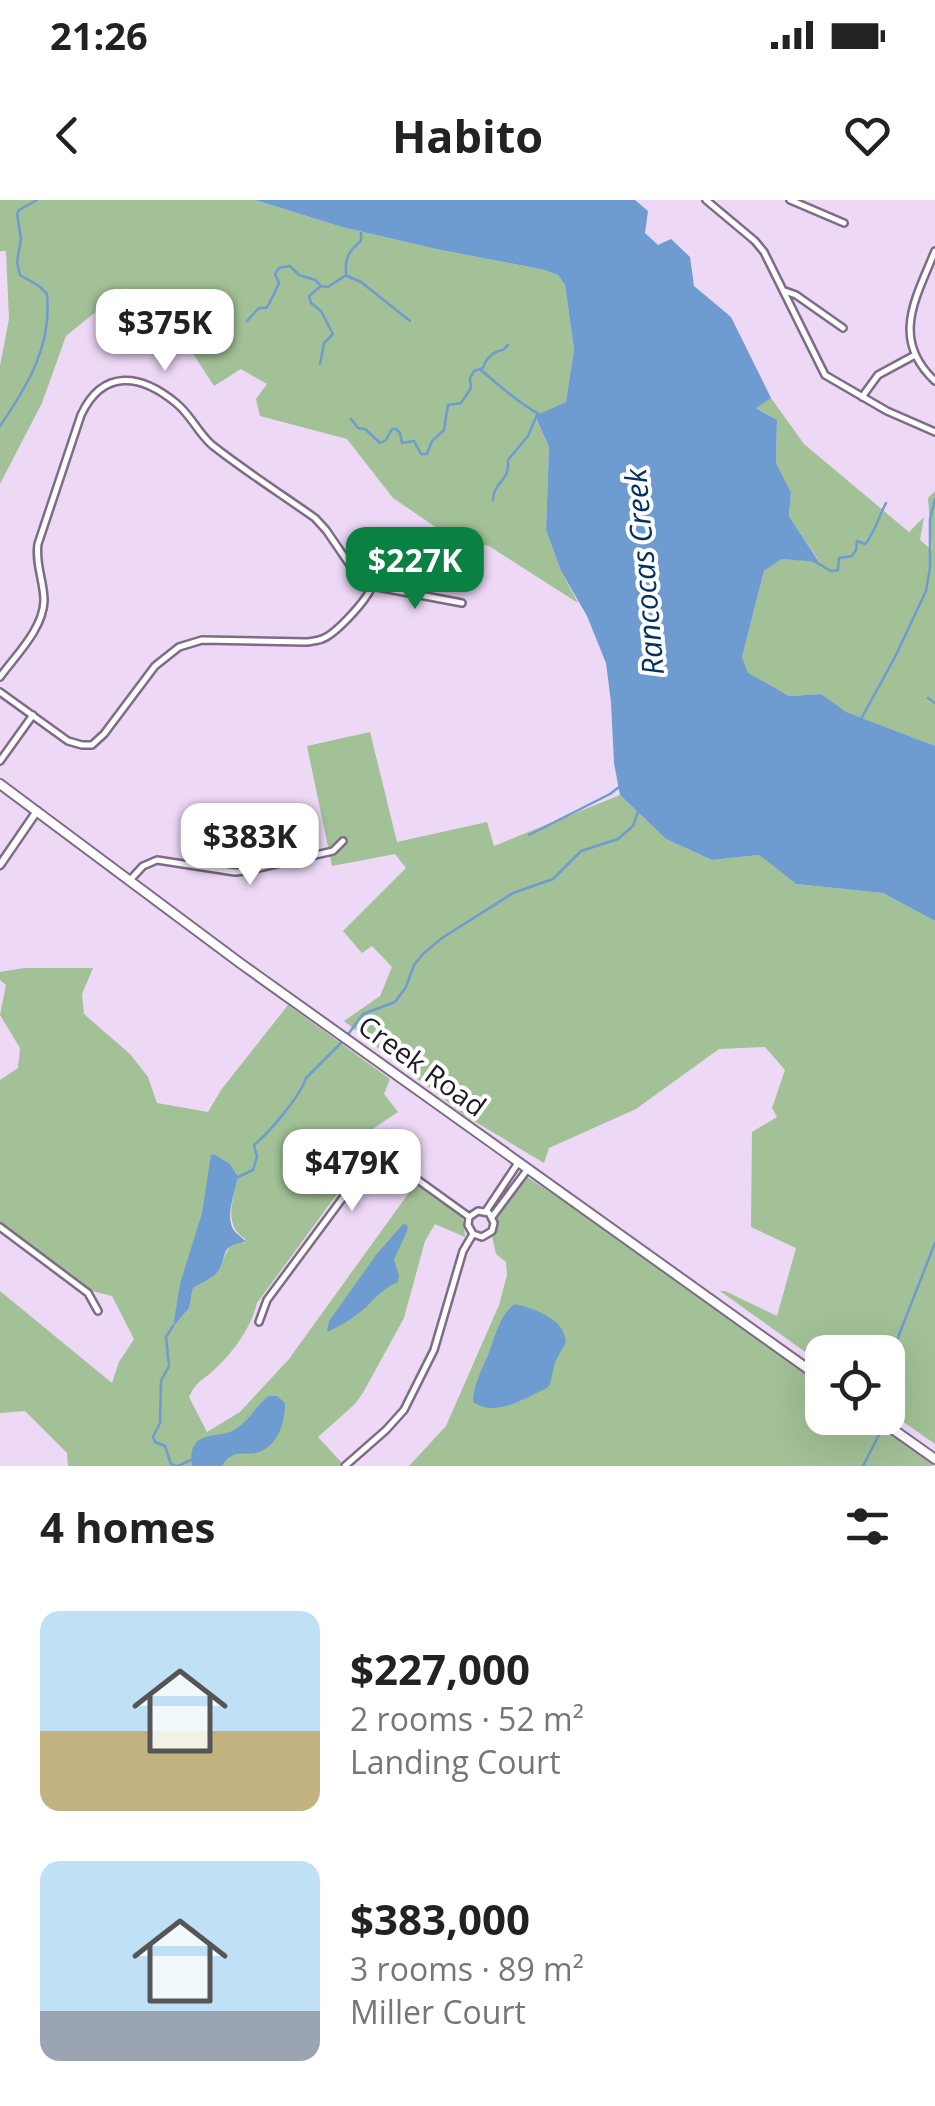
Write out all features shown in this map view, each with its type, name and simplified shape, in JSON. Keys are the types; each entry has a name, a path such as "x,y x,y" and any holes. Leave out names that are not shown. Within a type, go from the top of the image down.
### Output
{"main road":[{"name":"Creek Road","path":"0,784 240,964 805,1367"},
{"path":"902,1435 935,1459"}],"street":[{"path":"706,200 764,252 822,372 901,418 935,432"},
{"path":"790,200 844,223"},
{"path":"935,251 910,320 915,355 935,381"},
{"path":"782,290 796,295 842,328"},
{"path":"862,396 882,372 915,355"},
{"path":"0,677 41,617 44,600 36,556 38,544 80,415 102,386 115,381 143,382 177,404 210,443 314,518 350,566 372,586 462,603"},
{"path":"0,692 68,741 92,745 155,666 179,647 202,640 321,640 344,622 372,586"},
{"path":"0,761 32,715"},
{"path":"0,865 37,811"},
{"path":"130,880 143,866 158,860 246,872 333,852 343,840"},
{"path":"486,1212 518,1163"},
{"path":"259,1322 267,1300 359,1176 373,1166 400,1166 470,1217"},
{"path":"492,1217 527,1170"},
{"path":"486,1212 492,1217 494,1226 490,1234 472,1234 470,1217 486,1212"},
{"path":"0,1226 88,1293 98,1311"},
{"path":"345,1466 404,1410 434,1350 463,1251 472,1234"}],"green space":[{"path":"0,200 255,200 342,227 558,275 565,285 574,349 566,402 535,417 549,447 546,530 578,603 489,546 477,544 468,558 451,546 459,543 393,498 347,439 260,416 256,399 267,384 241,369 214,386 162,306 125,288 66,336 42,403 0,484 0,366 9,319 6,251 0,251"},
{"path":"771,398 804,444 909,532 924,517 920,540 932,550 928,498 935,491 935,746 845,712 821,694 789,696 748,674 742,657 764,571 782,559 819,561 789,516 791,492 776,463 777,420 755,407"},
{"path":"370,732 397,842 487,822 494,846 620,795 666,839 712,860 759,855 796,884 883,893 935,921 935,1444 905,1423 905,1335 805,1335 805,1352 720,1291 777,1316 796,1248 751,1227 752,1132 777,1117 772,1108 785,1070 765,1047 719,1049 636,1109 549,1148 544,1163 464,1115 344,1021 380,996 392,967 372,946 362,953 343,931 406,868 395,854 332,866 307,746"},
{"path":"93,968 82,994 84,1014 130,1054 148,1077 157,1103 208,1112 288,1005 390,1079 384,1094 398,1112 371,1130 380,1158 351,1175 257,1303 236,1346 189,1397 207,1432 240,1412 289,1359 416,1183 462,1215 465,1237 435,1224 425,1241 404,1318 355,1404 318,1437 342,1463 339,1466 68,1466 67,1453 25,1411 0,1413 0,1291 112,1383 119,1362 134,1339 112,1296 92,1291 0,1222 0,1080 18,1068 20,1048 0,1015 6,985 0,980 0,972","holes":["211,1155 230,1164 238,1176 232,1218 245,1243 233,1243 216,1274 193,1288 189,1308 173,1327 180,1286 205,1202"]},
{"path":"527,1177 636,1247 805,1371 805,1435 891,1435 934,1466 409,1466 446,1426 499,1305 507,1275 506,1262 496,1254 492,1236 497,1217"}],"water":[{"name":"Rancocas Creek","path":"255,200 635,200 648,211 645,233 658,245 671,239 690,257 694,286 731,317 771,398 756,408 777,420 776,463 791,492 789,516 819,562 782,559 764,571 742,657 748,673 789,696 821,694 846,712 935,746 935,921 883,893 796,884 759,855 712,860 666,839 620,795 606,663 587,616 561,571 546,530 549,447 535,416 566,402 574,349 565,285 558,275 342,227"},
{"path":"214,1154 230,1164 238,1176 231,1223 246,1242 231,1246 215,1275 193,1288 189,1308 173,1327 180,1284 202,1213"},
{"path":"403,1224 408,1229 394,1259 398,1282 356,1316 327,1332 329,1321"},
{"path":"515,1304 554,1321 566,1342 547,1388 510,1405 482,1406 473,1402 476,1383 501,1320"},
{"path":"269,1396 277,1396 285,1403 282,1425 266,1449 235,1455 222,1466 192,1466 196,1443 239,1427"}],"waterway":[{"path":"0,426 36,364 46,331 47,294 20,275 17,262 21,239 17,214 37,200"},
{"path":"346,273 347,258 361,241 361,233"},
{"path":"247,321 269,304 279,283 275,274 279,268 290,266 320,285"},
{"path":"320,364 324,343 333,334 309,296 346,275"},
{"path":"347,276 361,282 410,321"},
{"path":"351,419 380,443 396,429 402,443 414,441 421,454 427,454 432,441 444,430 448,405 461,403 471,388 474,371 483,368 490,356 508,345"},
{"path":"481,370 539,414"},
{"path":"493,500 507,473 508,460 528,436 537,415"},
{"path":"861,719 926,591 930,519 935,499"},
{"path":"814,561 831,571 838,570 839,558 852,556 857,541 868,541 886,503"},
{"path":"928,698 935,703"},
{"path":"529,835 619,787"},
{"path":"349,1033 363,1014 395,1002 414,965 442,938 513,893 553,879 581,851 618,839 633,826 640,811"},
{"path":"236,1178 253,1170 257,1157 254,1145 284,1113 306,1078 343,1041"},
{"path":"899,1335 935,1243"},
{"path":"173,1326 166,1337 169,1366 161,1381 160,1423 153,1437 165,1446 171,1464 176,1466"},
{"path":"863,1466 879,1435"},
{"path":"178,1466 191,1460"}]}
